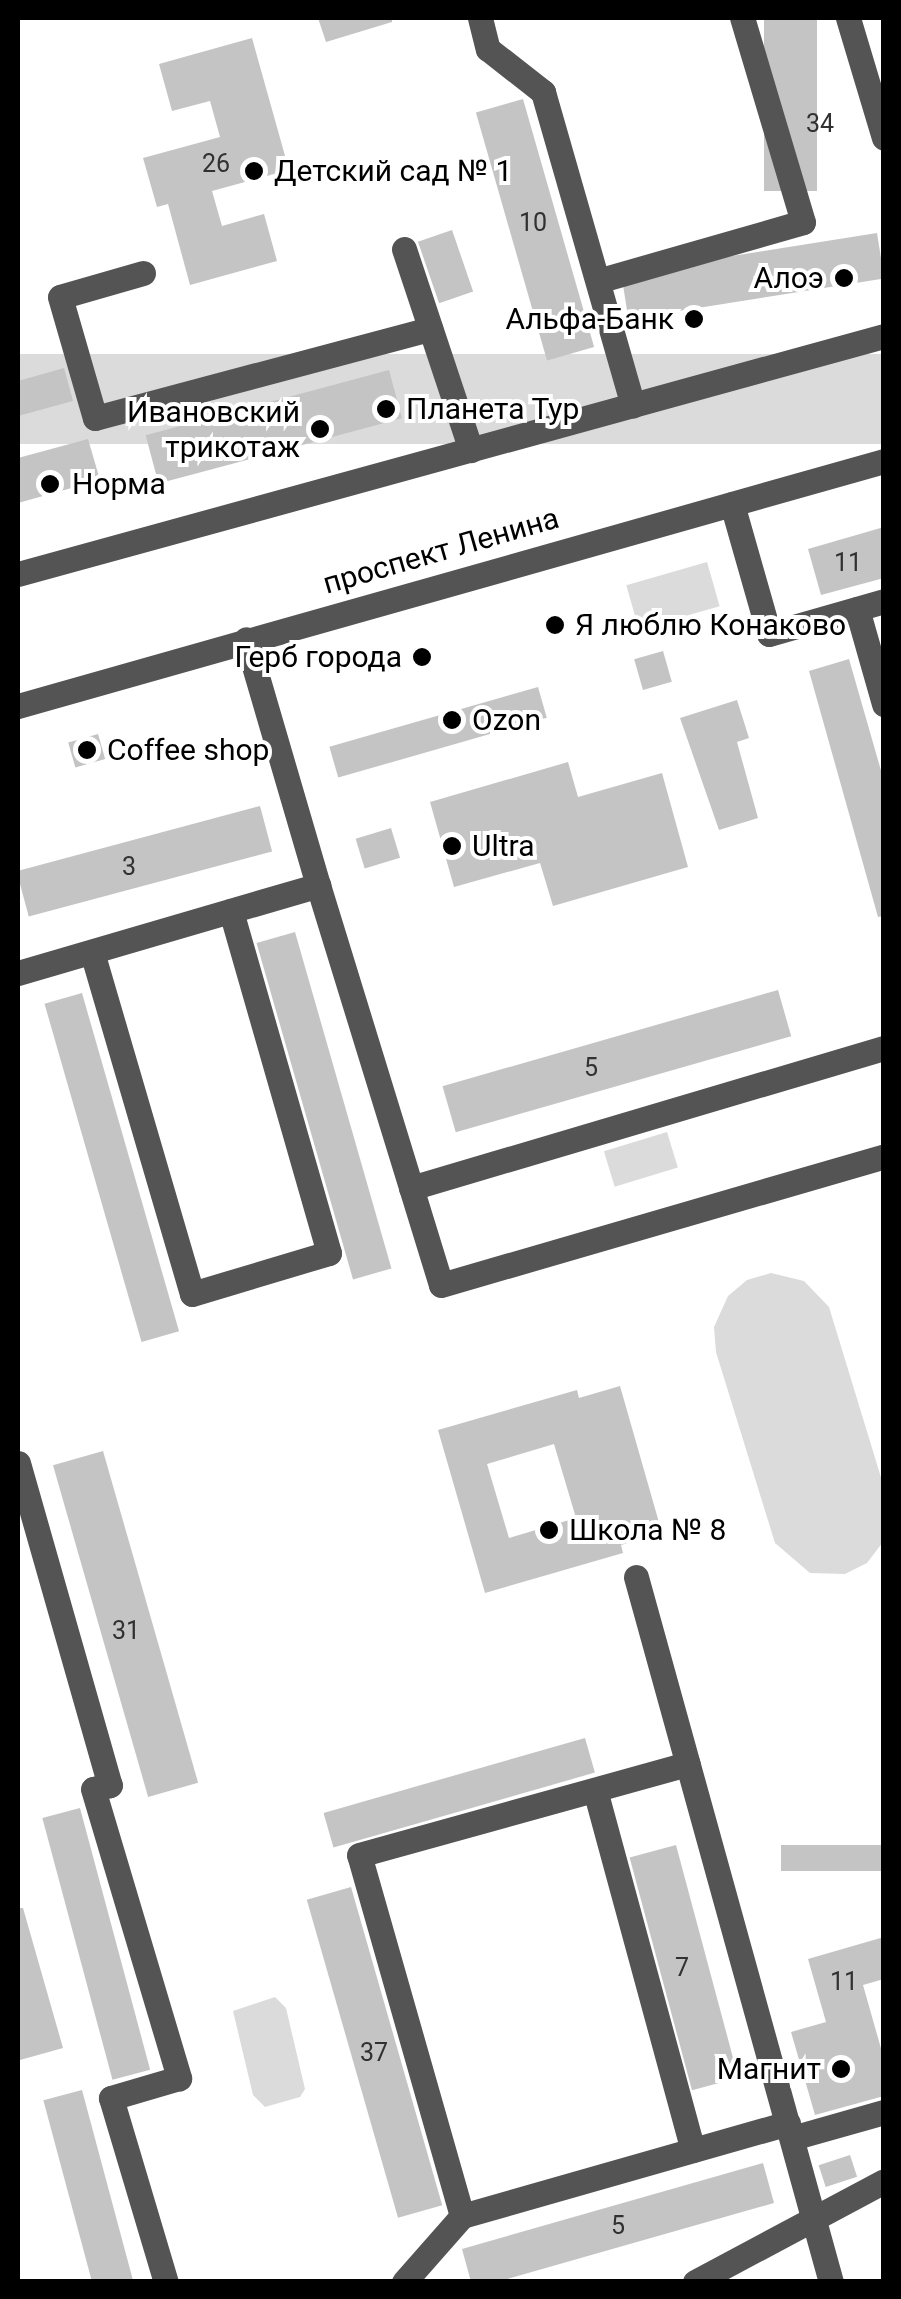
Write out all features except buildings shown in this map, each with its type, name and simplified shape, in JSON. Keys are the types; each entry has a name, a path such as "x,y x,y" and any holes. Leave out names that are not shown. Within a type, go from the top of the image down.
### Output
{"street":[{"path":"480,18 488,49 543,92 602,280 634,406"},
{"path":"602,280 803,222 742,18"},
{"path":"848,18 884,138"},
{"path":"404,249 471,450"},
{"path":"143,272 60,297 95,418 430,329"},
{"path":"18,574 884,336"},
{"name":"проспект Ленина","path":"18,706 884,461"},
{"path":"732,504 769,634 884,601"},
{"path":"857,609 884,704"},
{"path":"246,639 441,1285 884,1156"},
{"path":"18,973 318,885"},
{"path":"92,952 192,1294 209,1289 328,1253 231,910"},
{"path":"411,1188 884,1048"},
{"path":"18,1462 110,1785 92,1789 179,2078 111,2098 166,2282"},
{"path":"636,1577 831,2282"},
{"path":"462,2216 358,1855 688,1764"},
{"path":"595,1790 693,2150"},
{"path":"404,2282 462,2216 693,2150 884,2112"},
{"path":"695,2282 884,2182"}],"shaded area":[{"path":"18,354 883,354 883,444 18,444"},
{"path":"707,562 720,606 639,629 626,585"},
{"path":"667,1132 678,1167 615,1187 604,1151"},
{"path":"771,1273 804,1281 829,1307 883,1484 883,1542 867,1563 845,1574 810,1573 775,1543 716,1352 714,1327 728,1296 747,1280"},
{"path":"275,1997 286,2008 305,2089 300,2097 265,2107 253,2095 233,2011"}],"place":[{"name":"Детский сад № 1","path":"254,171"},
{"name":"Алоэ","path":"844,278"},
{"name":"Альфа-Банк","path":"694,319"},
{"name":"Планета Тур","path":"386,409"},
{"name":"Ивановский трикотаж","path":"320,429"},
{"name":"Норма","path":"50,484"},
{"name":"Я люблю Конаково","path":"555,625"},
{"name":"Герб города","path":"422,657"},
{"name":"Ozon","path":"452,720"},
{"name":"Coffee shop","path":"87,750"},
{"name":"Ultra","path":"452,846"},
{"name":"Школа № 8","path":"549,1530"},
{"name":"Магнит","path":"841,2069"}]}
